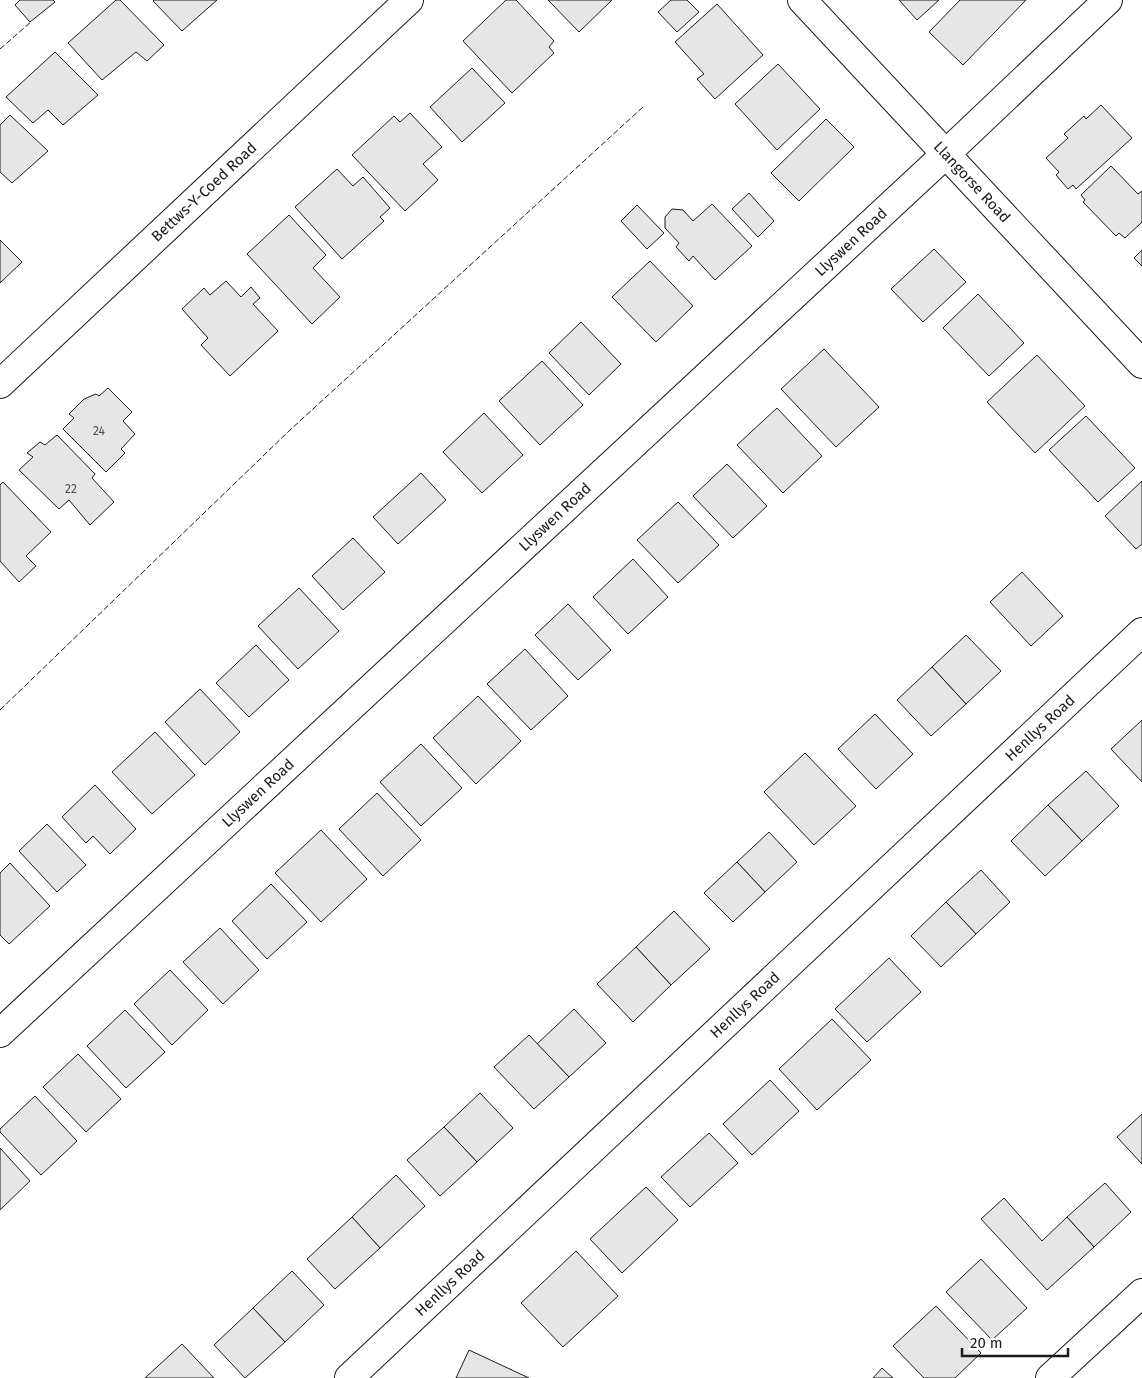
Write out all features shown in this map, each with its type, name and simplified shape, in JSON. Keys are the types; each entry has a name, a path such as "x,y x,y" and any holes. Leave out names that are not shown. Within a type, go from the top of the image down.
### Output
{"street":[{"name":"Bettws-Y-Coed Road","path":"0,384 409,0"},
{"name":"Llangorse Road","path":"802,0 1142,364"},
{"name":"Llyswen Road","path":"0,1033 946,154 1108,0"},
{"name":"Henllys Road","path":"349,1378 1142,632"},
{"path":"1050,1378 1142,1293"}],"building":[{"path":"20,0 53,0 55,2 30,22 15,5"},
{"path":"116,0 120,0 164,45 147,61 136,52 102,80 68,43"},
{"path":"154,0 217,0 182,31"},
{"path":"506,0 516,0 554,41 549,47 554,53 512,93 463,41"},
{"path":"548,0 612,0 579,32"},
{"path":"671,0 687,0 699,12 677,32 658,12"},
{"path":"899,0 939,0 917,20"},
{"path":"960,0 1026,0 963,65 929,32"},
{"path":"717,4 763,55 715,99 697,79 704,74 675,42"},
{"path":"55,52 98,95 63,125 48,110 33,123 6,97"},
{"path":"778,64 820,109 777,150 735,104"},
{"path":"472,68 505,103 462,142 430,107"},
{"path":"1101,105 1132,138 1076,189 1073,185 1068,189 1056,175 1059,172 1046,158 1068,138 1064,134 1084,116 1086,119"},
{"path":"410,113 442,147 423,164 438,180 405,211 352,155 394,116 400,122"},
{"path":"10,115 48,151 12,183 0,172 0,125"},
{"path":"826,119 854,147 799,201 771,173"},
{"path":"1111,166 1138,194 1142,191 1142,222 1125,238 1119,233 1116,236 1083,202 1085,200 1081,195"},
{"path":"337,169 353,186 363,177 390,208 380,217 384,221 342,259 295,207"},
{"path":"749,193 774,221 758,237 732,209"},
{"path":"712,204 752,246 715,280 693,256 689,261 676,247 679,243 665,228 665,217 672,209 683,210 693,221"},
{"path":"637,205 664,233 647,249 621,221"},
{"path":"289,215 326,255 313,268 340,297 312,324 247,254"},
{"path":"0,240 22,262 0,283"},
{"path":"934,249 966,282 923,322 891,289"},
{"path":"1142,250 1142,266 1134,258"},
{"path":"650,261 693,306 656,342 612,297"},
{"path":"226,281 241,297 251,287 260,298 253,304 278,331 230,376 201,345 208,338 182,309 204,288 210,295"},
{"path":"978,294 1024,343 989,376 943,328"},
{"path":"581,322 621,364 589,395 549,353"},
{"path":"824,349 879,407 836,447 781,389"},
{"path":"1037,355 1085,406 1035,453 987,402"},
{"path":"542,361 583,405 540,445 499,401"},
{"path":"108,388 132,412 123,421 135,434 121,449 125,453 106,472 63,429 74,418 69,414 84,399 96,394 99,396"},
{"path":"777,408 822,456 783,493 737,445"},
{"path":"484,413 523,455 482,493 443,452"},
{"path":"1086,416 1135,468 1098,502 1049,450"},
{"path":"57,435 95,474 92,478 114,502 90,525 69,500 59,509 19,470 33,457 27,453 40,442 45,445"},
{"path":"727,464 767,506 733,538 693,496"},
{"path":"421,473 446,500 398,544 373,517"},
{"path":"1142,481 1142,544 1136,549 1105,516"},
{"path":"3,482 51,532 26,556 36,566 19,582 0,561 0,485"},
{"path":"678,502 719,545 678,583 637,540"},
{"path":"353,538 385,572 343,610 312,576"},
{"path":"633,559 668,597 628,634 593,597"},
{"path":"1022,572 1063,616 1031,646 990,602"},
{"path":"299,588 339,631 298,669 258,626"},
{"path":"568,604 611,650 578,680 535,635"},
{"path":"966,635 1001,671 966,704 932,667"},
{"path":"256,645 289,680 249,717 216,683"},
{"path":"525,649 568,696 531,730 487,684"},
{"path":"932,667 966,704 931,736 897,700"},
{"path":"200,689 240,732 205,765 165,722"},
{"path":"478,696 521,741 476,784 433,738"},
{"path":"875,714 913,754 876,789 838,749"},
{"path":"1142,720 1142,782 1111,749"},
{"path":"155,732 195,775 152,814 112,772"},
{"path":"421,744 462,788 421,826 380,782"},
{"path":"805,753 856,806 814,845 764,792"},
{"path":"1086,771 1119,806 1082,841 1048,805"},
{"path":"95,785 136,829 110,854 93,836 86,843 62,817"},
{"path":"377,793 421,840 383,876 339,829"},
{"path":"1048,805 1082,841 1045,876 1011,841"},
{"path":"47,824 86,865 57,892 19,851"},
{"path":"321,830 367,879 321,922 275,873"},
{"path":"769,832 797,862 765,892 737,862"},
{"path":"737,862 765,892 733,922 704,893"},
{"path":"10,863 50,906 9,944 0,935 0,873"},
{"path":"981,870 1010,902 976,934 946,902"},
{"path":"271,884 307,922 267,959 232,921"},
{"path":"946,902 976,934 941,967 911,936"},
{"path":"674,911 710,949 671,985 636,947"},
{"path":"220,928 259,970 223,1004 183,962"},
{"path":"636,947 671,985 633,1022 597,984"},
{"path":"889,958 921,992 867,1042 835,1009"},
{"path":"170,970 208,1010 172,1045 134,1004"},
{"path":"574,1009 606,1043 569,1077 537,1044"},
{"path":"125,1010 165,1052 126,1088 87,1046"},
{"path":"832,1019 871,1060 817,1110 779,1069"},
{"path":"529,1035 569,1077 534,1109 494,1067"},
{"path":"78,1054 121,1099 86,1132 43,1087"},
{"path":"770,1080 799,1111 752,1155 723,1124"},
{"path":"480,1093 513,1128 477,1162 444,1127"},
{"path":"35,1096 77,1141 41,1175 0,1132 0,1129"},
{"path":"1142,1114 1142,1164 1117,1137"},
{"path":"444,1127 477,1162 440,1196 407,1160"},
{"path":"709,1133 738,1163 690,1207 661,1177"},
{"path":"0,1148 30,1181 0,1210"},
{"path":"396,1175 425,1206 380,1248 352,1217"},
{"path":"1105,1183 1131,1212 1094,1247 1067,1217"},
{"path":"646,1187 678,1220 622,1273 590,1239"},
{"path":"1004,1198 1042,1241 1067,1217 1094,1247 1047,1290 981,1219"},
{"path":"352,1217 380,1248 335,1289 307,1259"},
{"path":"576,1251 618,1296 563,1347 521,1303"},
{"path":"981,1259 1027,1308 992,1340 946,1292"},
{"path":"292,1271 324,1305 285,1342 253,1308"},
{"path":"936,1306 981,1353 955,1378 924,1378 893,1346"},
{"path":"253,1308 285,1342 245,1378 214,1345"},
{"path":"182,1344 214,1378 145,1378"},
{"path":"469,1350 529,1378 456,1378"},
{"path":"882,1368 893,1378 873,1378"}],"fence":[{"path":"0,49 32,21"},
{"path":"0,710 290,430 643,107"}]}
